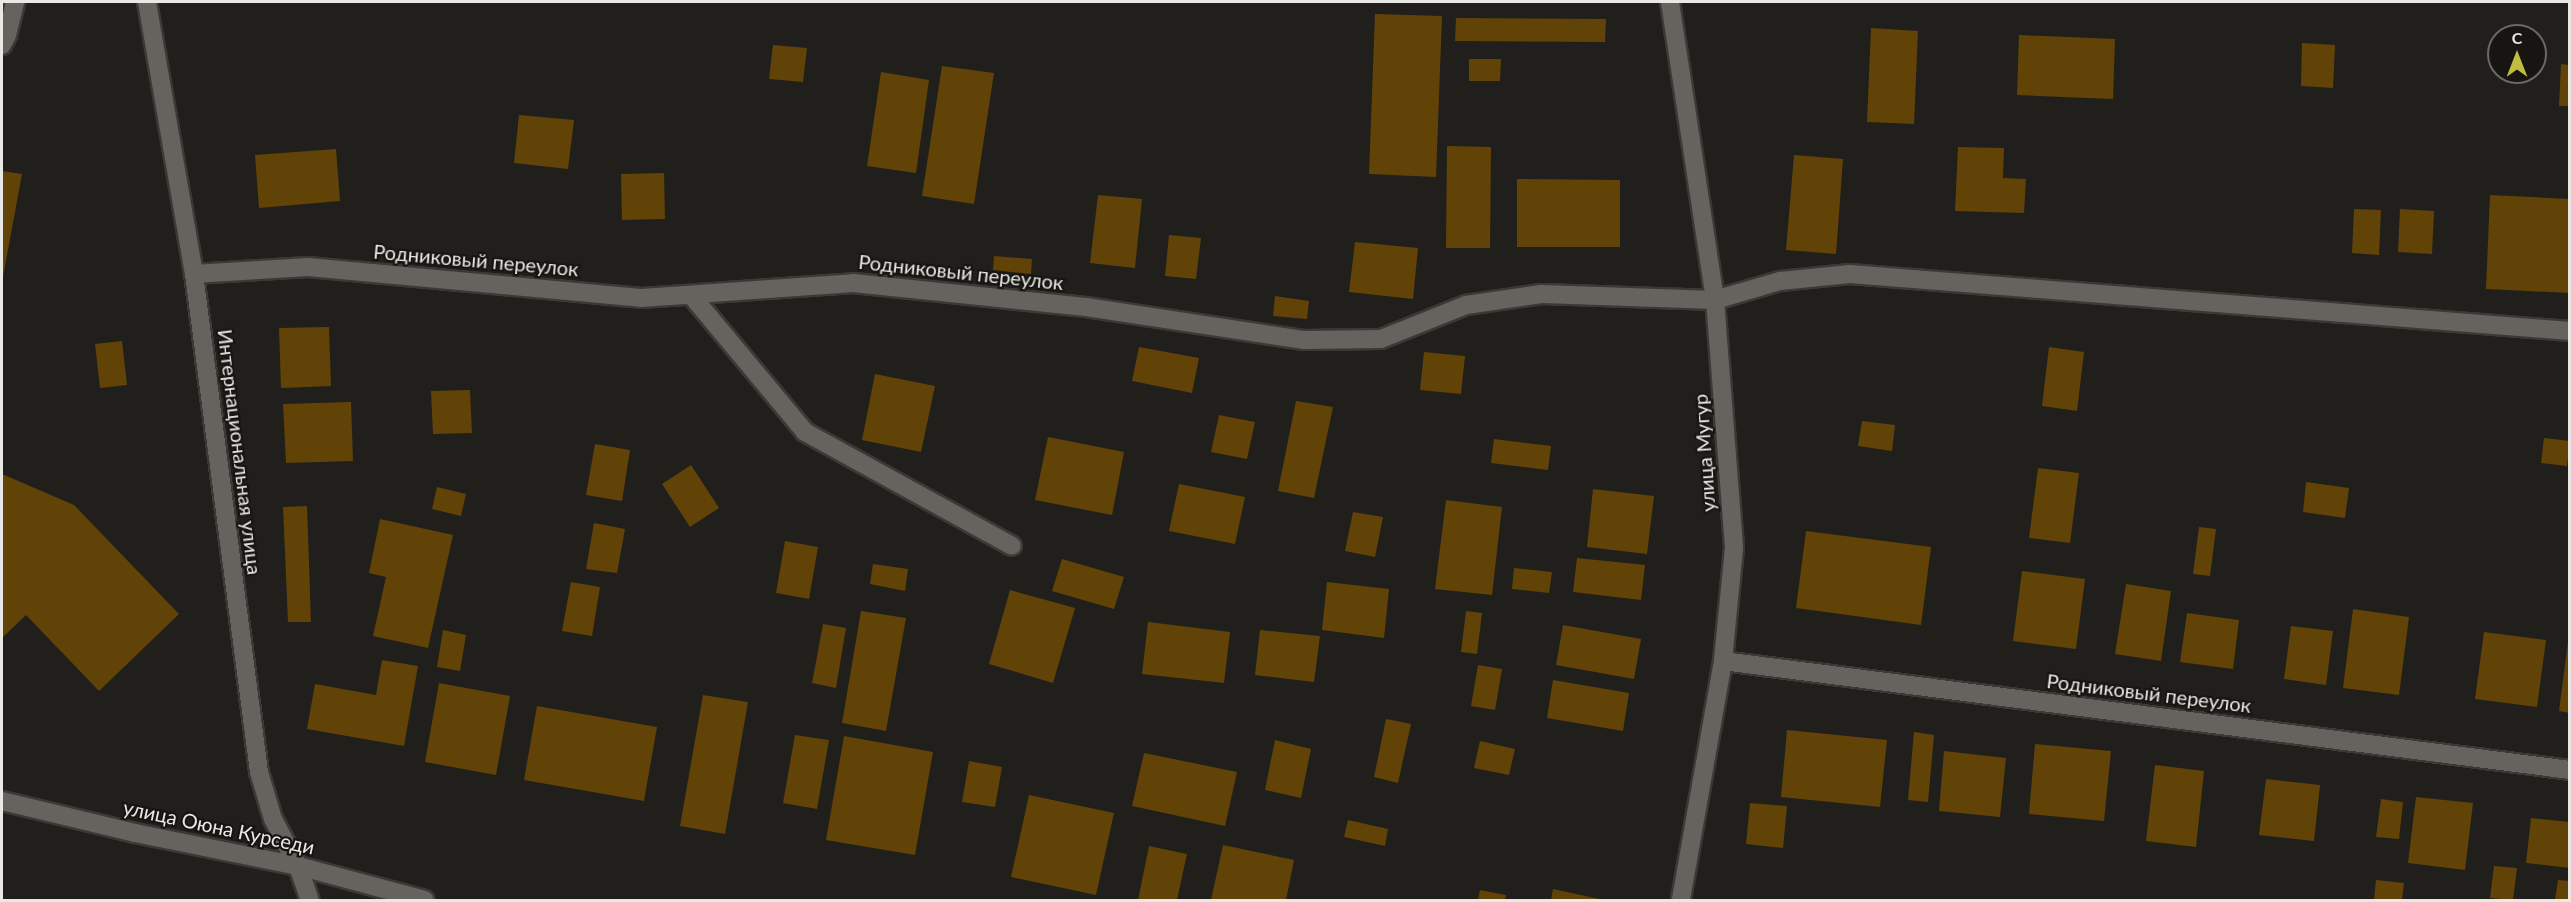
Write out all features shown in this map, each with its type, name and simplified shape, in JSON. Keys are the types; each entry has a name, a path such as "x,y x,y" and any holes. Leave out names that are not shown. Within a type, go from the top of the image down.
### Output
{"street":[{"path":"2,45 7,35 15,2"},
{"name":"Интернациональная улица","path":"147,2 194,274 259,772 273,819 298,866 310,900"},
{"name":"улица Мугур","path":"1670,2 1715,300 1734,548 1723,662 1681,900"},
{"name":"Родниковый переулок","path":"194,274 308,267 641,298 853,283 1086,307 1305,340 1381,339 1466,305 1541,294 1715,300 1780,281 1850,274 2570,331"},
{"path":"691,295 805,432 1012,546"},
{"name":"Родниковый переулок","path":"1723,662 2570,770"},
{"name":"улица Оюна Курседи","path":"2,801 298,866 425,900"}],"building":[{"path":"1375,14 1442,16 1436,177 1369,174"},
{"path":"1456,18 1606,19 1605,42 1455,41"},
{"path":"1871,28 1918,31 1914,124 1867,122"},
{"path":"2019,35 2115,39 2113,99 2017,95"},
{"path":"2302,43 2335,45 2333,88 2301,86"},
{"path":"773,45 807,48 803,82 769,79"},
{"path":"1469,59 1501,59 1500,81 1469,81"},
{"path":"2561,64 2570,65 2570,106 2559,106"},
{"path":"942,66 994,73 974,204 922,196"},
{"path":"881,72 929,80 916,173 867,166"},
{"path":"519,115 574,120 568,169 514,163"},
{"path":"1447,146 1491,147 1490,248 1446,248"},
{"path":"1958,147 2004,148 2003,178 2026,179 2024,213 1955,211"},
{"path":"336,149 340,201 259,208 255,155"},
{"path":"1794,155 1843,159 1836,254 1786,250"},
{"path":"2,171 22,174 3,277 2,277"},
{"path":"664,173 665,219 622,220 621,174"},
{"path":"1517,179 1620,180 1620,247 1517,247"},
{"path":"1098,195 1142,199 1135,268 1090,263"},
{"path":"2490,195 2570,199 2570,293 2486,289"},
{"path":"2354,209 2381,210 2379,255 2352,253"},
{"path":"2400,209 2434,211 2432,254 2398,252"},
{"path":"1169,235 1201,238 1196,279 1165,276"},
{"path":"1355,242 1418,248 1413,299 1349,292"},
{"path":"994,256 1032,259 1031,274 993,270"},
{"path":"1275,296 1309,301 1307,319 1273,316"},
{"path":"329,327 331,386 281,388 279,328"},
{"path":"122,341 127,385 100,388 95,344"},
{"path":"1139,347 1199,358 1192,393 1132,381"},
{"path":"2049,347 2084,352 2077,411 2042,406"},
{"path":"1424,352 1465,356 1461,394 1420,390"},
{"path":"875,374 935,386 921,452 862,440"},
{"path":"470,390 472,433 433,434 431,391"},
{"path":"1296,401 1333,407 1314,498 1278,491"},
{"path":"351,402 353,461 286,463 283,404"},
{"path":"1219,415 1255,422 1247,459 1211,452"},
{"path":"1862,421 1895,425 1892,451 1858,446"},
{"path":"1048,437 1124,452 1112,515 1035,500"},
{"path":"2544,438 2570,441 2567,466 2541,463"},
{"path":"1494,439 1551,446 1548,470 1491,463"},
{"path":"595,444 630,450 622,501 586,495"},
{"path":"691,465 719,508 690,527 662,484"},
{"path":"2038,468 2079,473 2070,543 2029,538"},
{"path":"2,474 74,505 179,614 99,691 26,615 2,638"},
{"path":"2306,482 2349,488 2345,518 2303,512"},
{"path":"1179,484 1245,497 1235,544 1169,531"},
{"path":"437,487 466,494 461,516 432,509"},
{"path":"1593,489 1654,496 1647,554 1587,547"},
{"path":"1446,500 1502,507 1492,595 1435,589"},
{"path":"307,506 311,622 288,622 283,507"},
{"path":"1353,512 1383,517 1375,557 1345,551"},
{"path":"380,519 453,535 428,648 373,636 386,577 369,573"},
{"path":"594,523 625,529 617,573 586,569"},
{"path":"2199,527 2216,529 2210,576 2193,574"},
{"path":"1806,531 1931,547 1921,625 1796,608"},
{"path":"785,541 818,547 809,599 776,593"},
{"path":"1577,558 1645,565 1641,600 1573,592"},
{"path":"1062,559 1124,577 1114,609 1052,591"},
{"path":"873,564 908,569 905,591 870,584"},
{"path":"1514,568 1552,572 1549,593 1512,589"},
{"path":"2022,571 2085,579 2076,649 2013,641"},
{"path":"571,582 600,587 592,636 562,631"},
{"path":"1327,582 1389,589 1384,638 1322,630"},
{"path":"2126,584 2171,591 2161,661 2115,654"},
{"path":"1010,590 1075,608 1053,683 989,664"},
{"path":"2353,609 2409,617 2399,695 2343,688"},
{"path":"861,611 906,618 886,731 842,723"},
{"path":"1466,611 1482,613 1477,654 1461,652"},
{"path":"2187,613 2239,620 2233,669 2180,662"},
{"path":"1148,622 1230,632 1224,683 1142,674"},
{"path":"823,624 846,628 836,688 812,683"},
{"path":"1563,625 1641,639 1634,679 1556,665"},
{"path":"2291,626 2333,631 2326,685 2284,679"},
{"path":"443,630 466,635 460,671 437,667"},
{"path":"1260,630 1320,636 1314,682 1255,675"},
{"path":"2484,632 2546,640 2537,707 2475,699"},
{"path":"2568,642 2570,642 2570,713 2559,711"},
{"path":"382,660 418,666 404,746 307,729 315,684 376,695"},
{"path":"1478,665 1502,669 1495,710 1471,706"},
{"path":"1553,680 1629,693 1623,731 1547,718"},
{"path":"439,683 510,696 496,775 425,762"},
{"path":"703,695 748,702 725,834 680,826"},
{"path":"537,706 657,727 644,801 524,780"},
{"path":"1386,719 1411,724 1398,783 1374,777"},
{"path":"1787,730 1887,740 1880,807 1781,797"},
{"path":"1914,732 1934,735 1928,802 1908,800"},
{"path":"795,735 829,740 817,809 783,803"},
{"path":"844,736 933,752 915,855 826,840"},
{"path":"1275,740 1311,749 1301,798 1265,790"},
{"path":"1480,741 1515,749 1509,775 1474,768"},
{"path":"2035,744 2111,751 2104,821 2029,814"},
{"path":"1944,751 2006,758 2000,817 1939,811"},
{"path":"1144,753 1237,772 1225,826 1132,806"},
{"path":"969,761 1002,767 995,807 962,802"},
{"path":"2155,765 2204,771 2196,847 2146,841"},
{"path":"2266,779 2320,785 2314,841 2259,835"},
{"path":"1029,795 1114,813 1096,895 1011,877"},
{"path":"2416,797 2473,803 2465,870 2408,863"},
{"path":"2381,799 2403,802 2399,839 2376,837"},
{"path":"1750,803 1787,806 1783,848 1746,844"},
{"path":"2531,818 2570,822 2570,868 2526,863"},
{"path":"1348,820 1388,829 1385,846 1344,837"},
{"path":"1223,845 1294,860 1286,900 1211,900"},
{"path":"1149,846 1187,854 1177,900 1138,900"},
{"path":"2494,866 2517,868 2513,900 2490,898"},
{"path":"2376,880 2404,883 2402,900 2374,900"},
{"path":"2558,880 2570,881 2570,900 2555,900"},
{"path":"1553,889 1604,900 1551,900"},
{"path":"1480,890 1506,895 1505,900 1478,900"}]}
